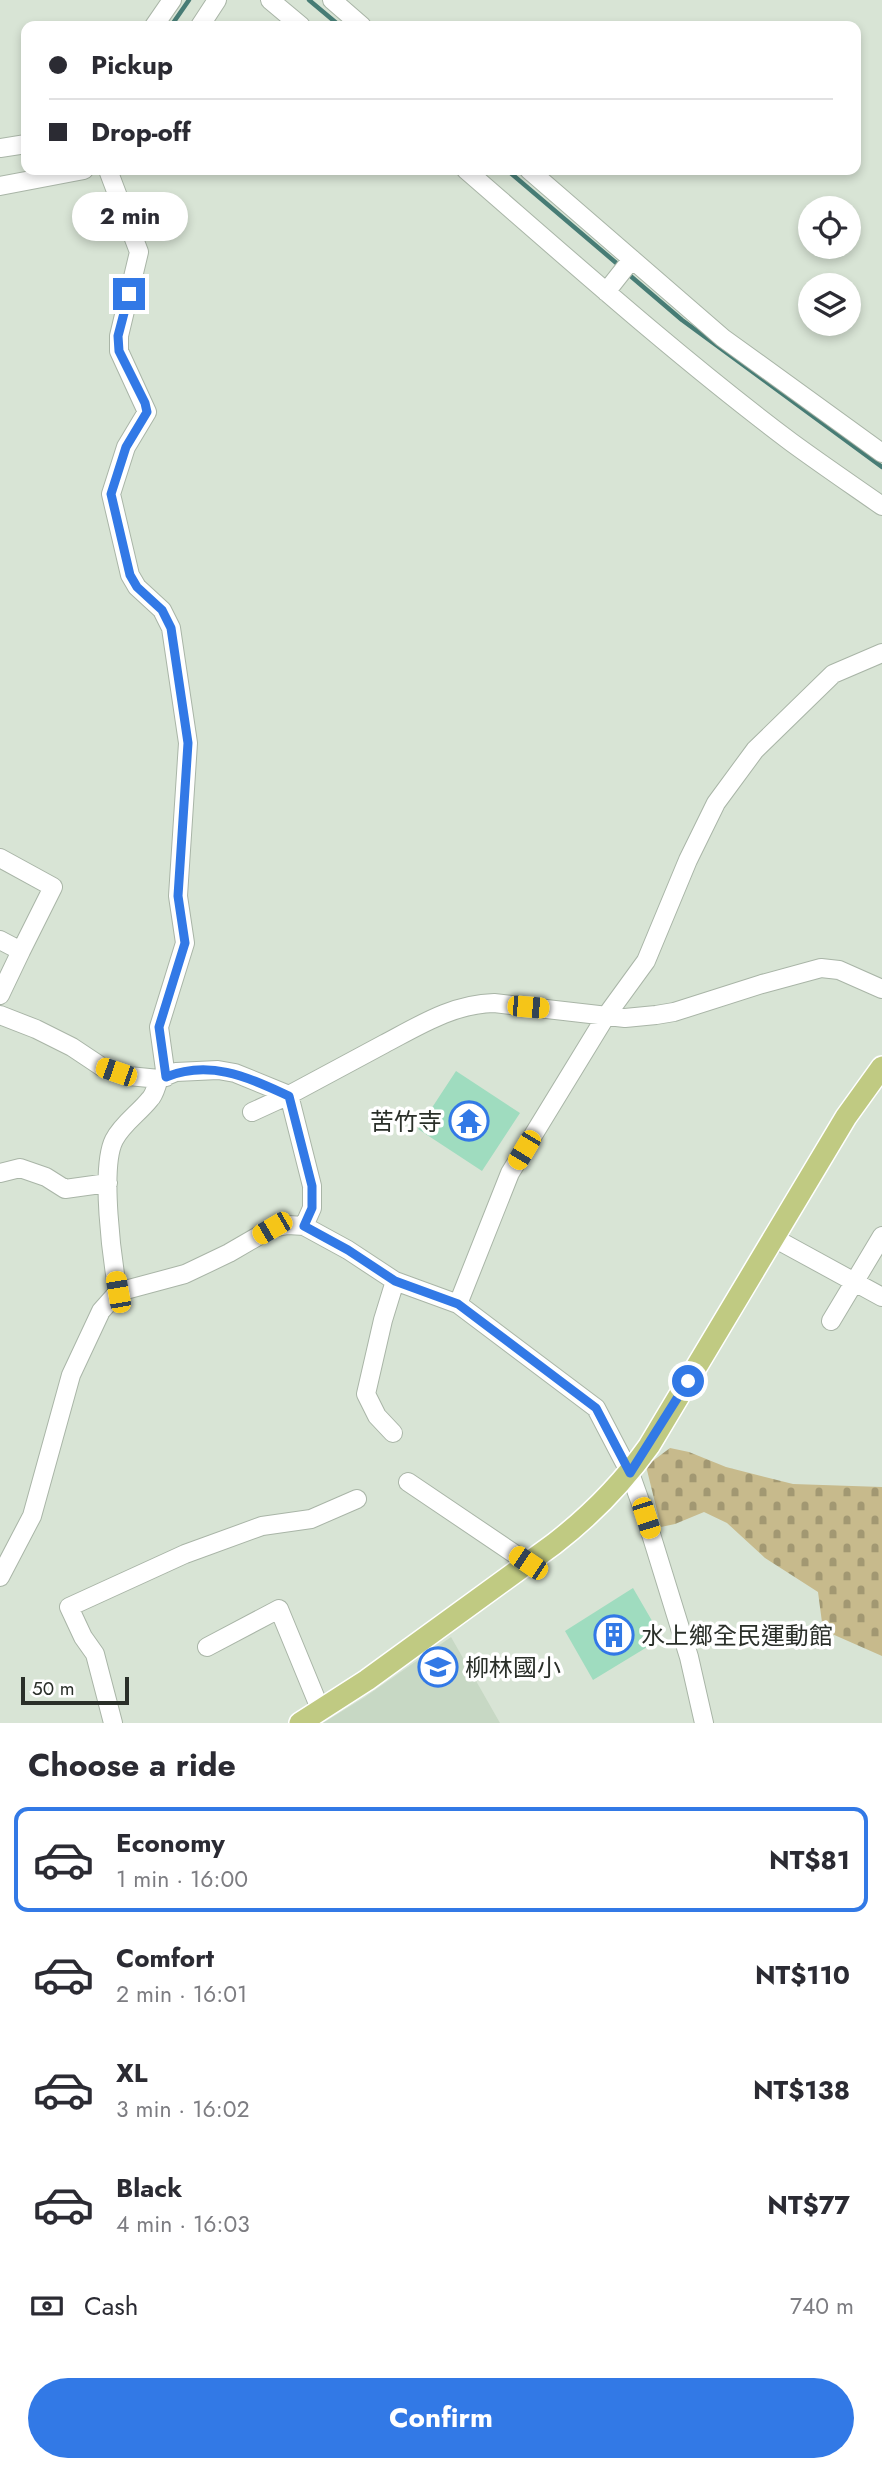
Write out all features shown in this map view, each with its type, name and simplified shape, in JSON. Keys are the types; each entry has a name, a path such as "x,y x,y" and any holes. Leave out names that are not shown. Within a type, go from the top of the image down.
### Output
{"main road":[{"path":"300,1723 321,1711 528,1563 578,1525 630,1473 649,1447 846,1117 882,1067"}],"street":[{"path":"157,21 172,0"},
{"path":"203,21 217,0"},
{"path":"270,0 295,21"},
{"path":"332,0 356,21"},
{"path":"0,148 21,145"},
{"path":"0,186 58,175"},
{"path":"109,175 139,252 118,336 119,351 147,412 126,447 111,494 130,575 137,587 162,610 171,628 188,743 178,896 185,943 159,1027 162,1078 152,1098 116,1137 111,1148 108,1183 112,1260 118,1292"},
{"path":"472,175 606,292 791,442 882,506"},
{"path":"534,175 723,338 882,453"},
{"path":"606,292 632,259"},
{"path":"458,1304 510,1173 606,1016 646,961 683,871 716,803 755,750 833,674 882,653"},
{"path":"0,858 53,887 0,995"},
{"path":"0,940 21,951"},
{"path":"252,1112 289,1096 449,1010 475,1003 625,1018 674,1012 821,968 839,971 882,989"},
{"path":"0,1015 48,1035 102,1067 129,1076 162,1078 176,1073 218,1070 235,1073 289,1096"},
{"path":"289,1096 312,1186 312,1208 304,1226"},
{"path":"0,1173 20,1168 47,1177 65,1189 108,1183"},
{"path":"0,1577 32,1516 71,1375 101,1311 118,1292 184,1274 229,1253 272,1228 304,1226 348,1250 395,1281 458,1304 596,1408 630,1473 666,1578 689,1657 704,1723"},
{"path":"831,1321 882,1237"},
{"path":"774,1238 882,1297"},
{"path":"393,1433 377,1416 366,1394 395,1281"},
{"path":"408,1482 528,1563"},
{"path":"113,1723 95,1654 83,1637 69,1607 198,1550 262,1526 311,1519 357,1499"},
{"path":"207,1647 279,1609 321,1711"}],"shaded area":[{"name":"柳林國小","path":"451,1637 500,1723 323,1723 365,1697"}],"green space":[{"path":"670,1448 689,1452 726,1467 793,1484 882,1487 882,1656 823,1630 818,1592 765,1558 727,1523 704,1512 661,1527 646,1466"}],"building":[{"name":"苦竹寺","path":"456,1071 520,1113 482,1171 418,1129"},
{"name":"水上鄉全民運動館","path":"633,1588 662,1638 593,1680 565,1631"}],"waterway":[{"path":"174,21 189,0"},
{"path":"309,0 334,21"},
{"path":"513,175 621,267"},
{"path":"627,273 682,320 882,467"}],"place":[{"name":"苦竹寺","path":"469,1121"},
{"name":"水上鄉全民運動館","path":"614,1635"},
{"name":"柳林國小","path":"438,1667"}],"route":[{"path":"129,294 118,336 119,351 147,412 134,438 126,447 111,494 130,575 137,587 162,610 171,628 188,743 178,896 185,943 159,1027 166,1077 176,1073 218,1070 235,1073 289,1096 312,1186 312,1208 304,1226 375,1266 395,1281 458,1304 596,1408 630,1473 649,1447 688,1381"}]}
